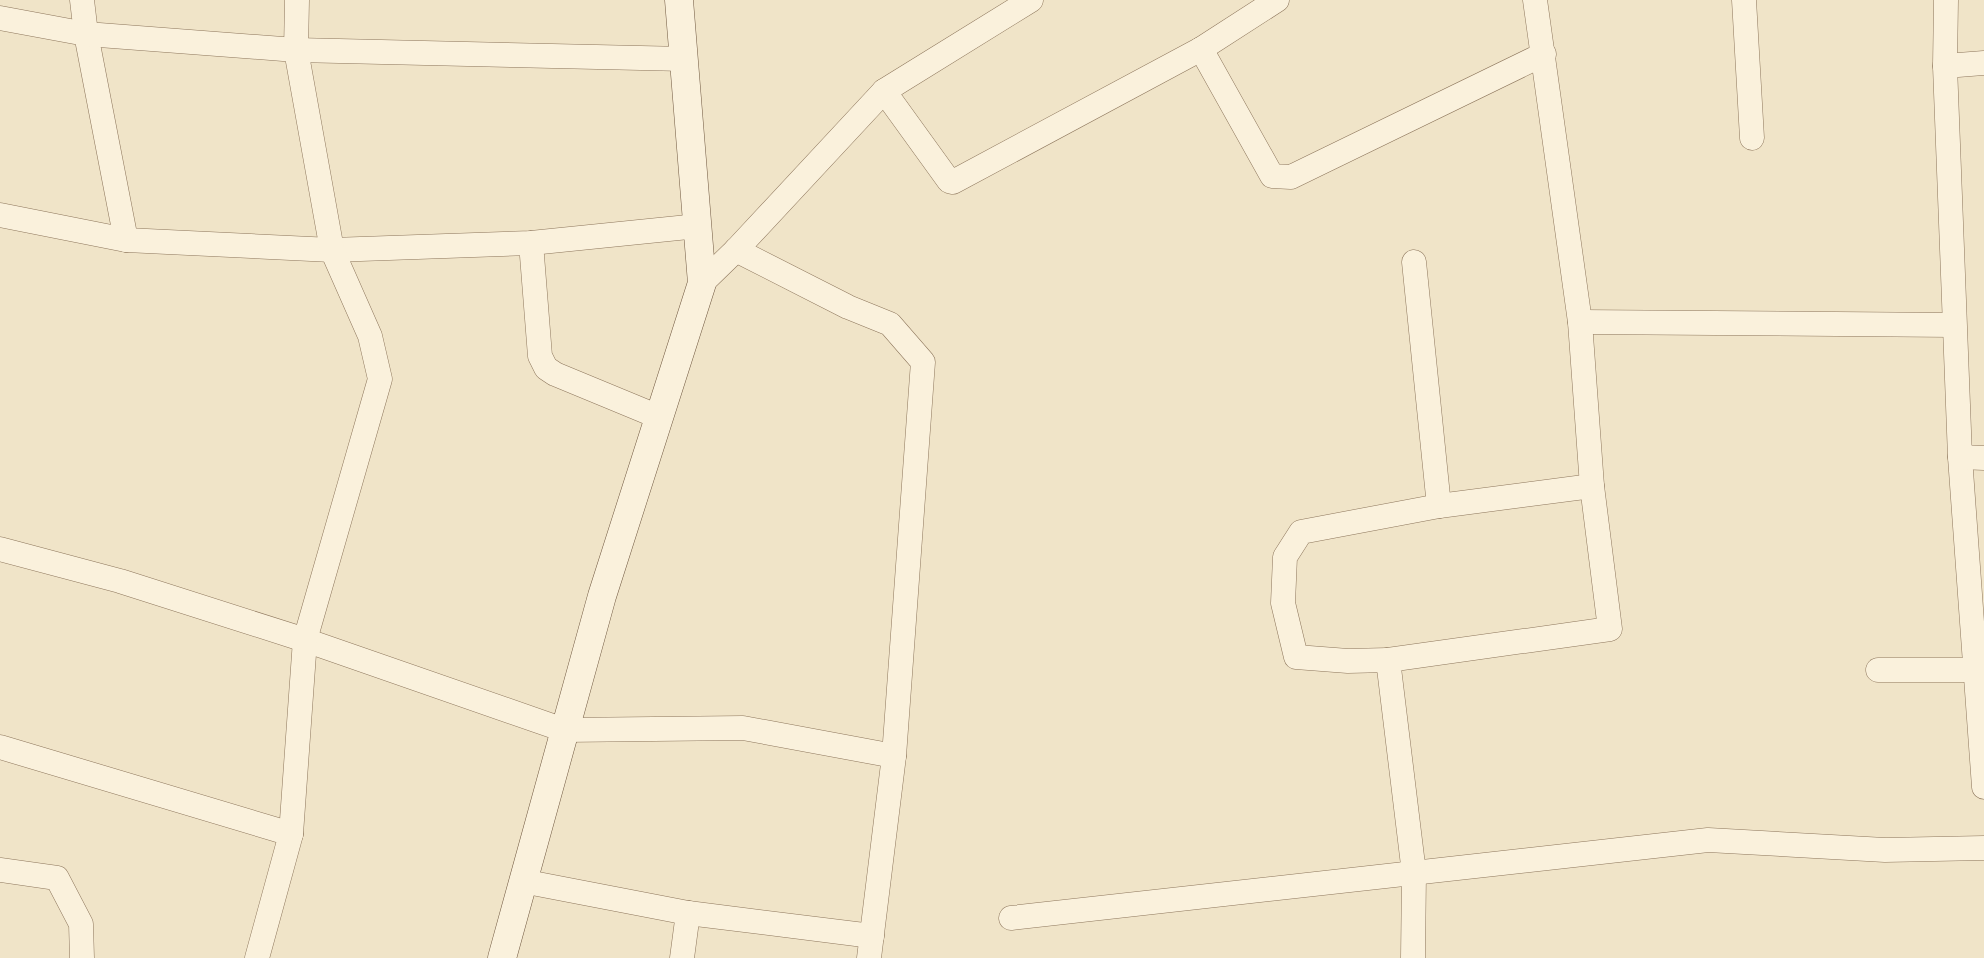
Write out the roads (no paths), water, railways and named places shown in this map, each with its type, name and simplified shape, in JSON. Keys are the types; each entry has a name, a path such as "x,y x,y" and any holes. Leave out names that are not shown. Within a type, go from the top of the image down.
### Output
{"street":[{"path":"82,0 86,34 126,240"},
{"path":"257,958 291,834 305,640 380,379 370,336 332,250 296,50 297,0"},
{"path":"502,958 602,596 702,283 679,0"},
{"path":"702,283 736,250 884,91 1031,0"},
{"path":"884,91 950,181 953,182 1201,49 1277,0"},
{"path":"1535,0 1580,322 1592,486 1610,629 1388,660 1296,657 1283,603 1285,558 1301,532 1439,506 1592,486"},
{"path":"1744,0 1752,138"},
{"path":"1946,0 1945,66 1960,457 1981,670 1984,788"},
{"path":"0,18 86,34 296,50 685,59"},
{"path":"1201,49 1272,176 1291,177 1544,54"},
{"path":"1945,66 1984,63"},
{"path":"0,215 126,240 332,250 531,243 698,226"},
{"path":"531,243 540,356 546,368 555,374 659,418"},
{"path":"522,881 871,947 894,756 923,362 890,324 848,308 736,250"},
{"path":"1414,262 1439,506"},
{"path":"1580,322 1954,325"},
{"path":"1960,457 1984,458"},
{"path":"0,549 120,581 305,640 564,730 743,728 894,756"},
{"path":"1388,660 1414,873 1414,958"},
{"path":"1878,670 1981,670"},
{"path":"0,747 291,834"},
{"path":"1011,918 1708,840 1885,850 1984,848"},
{"path":"0,870 56,878 81,924 82,958"},
{"path":"682,958 688,913"}]}
